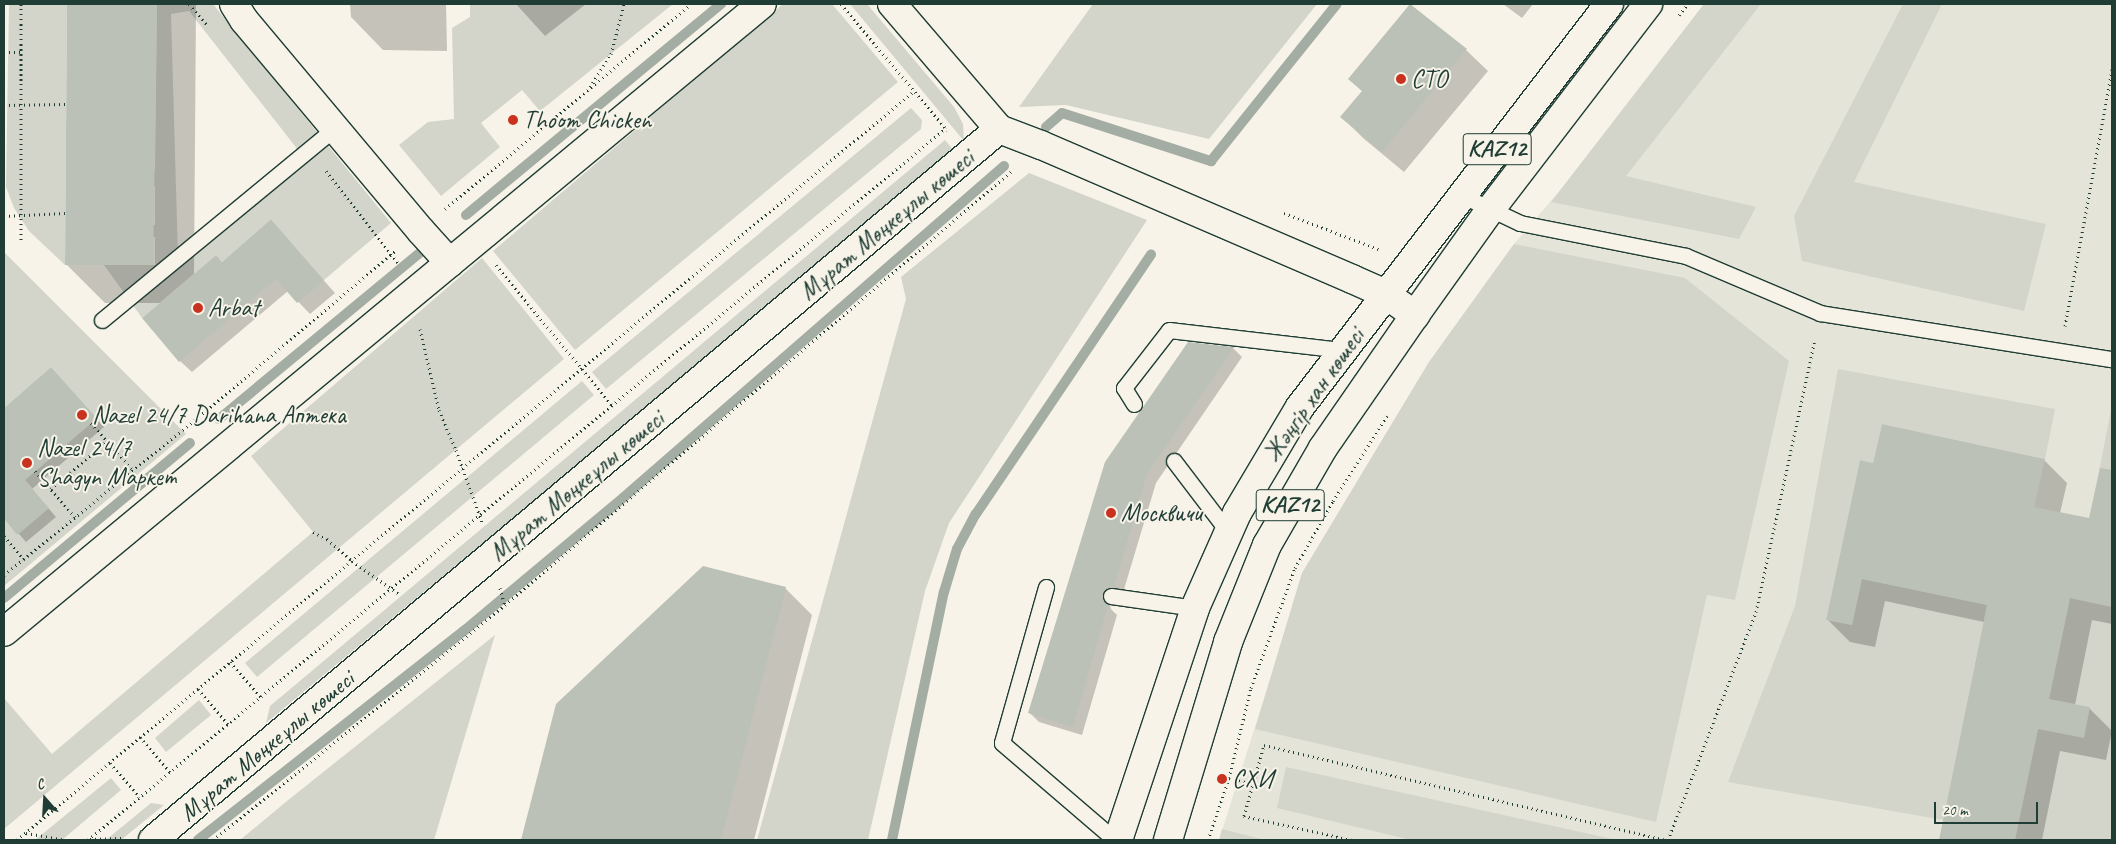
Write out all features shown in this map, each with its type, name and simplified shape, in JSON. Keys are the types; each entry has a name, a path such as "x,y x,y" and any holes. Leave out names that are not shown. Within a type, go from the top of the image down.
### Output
{"main road":[{"path":"234,4 244,20 450,263"},
{"path":"4,632 762,4"},
{"path":"892,4 999,129 1042,145 1385,294 1415,315"},
{"name":"Жәңгір хан көшесі","path":"1117,840 1195,608 1236,512 1300,407 1609,4"},
{"name":"Жәңгір хан көшесі","path":"1168,840 1228,642 1267,545 1323,448 1415,315 1490,210 1648,4"},
{"name":"Мұрат Мөңкеұлы көшесі","path":"141,840 425,614 999,129"}],"lane":[{"path":"102,320 335,128"},
{"path":"1461,195 1520,223 1686,256 1820,313 2112,359"},
{"path":"1134,404 1124,388 1170,330 1343,350"},
{"path":"1174,461 1228,532"},
{"path":"1046,587 1002,743 1117,840"},
{"path":"1112,596 1195,608"}],"path":[{"path":"21,4 21,243"},
{"path":"588,89 611,54 624,4"},
{"path":"4,575 421,231 691,4"},
{"path":"841,4 952,136"},
{"path":"4,52 21,52"},
{"path":"2060,351 2112,69"},
{"path":"17,840 914,91"},
{"path":"4,105 66,104"},
{"path":"89,840 946,128"},
{"path":"213,840 505,605 1042,145"},
{"path":"4,216 65,213"},
{"path":"392,254 402,268 413,294 439,410 480,515 490,559 505,605"},
{"path":"494,263 612,405"},
{"path":"1352,840 1244,816 1264,745 1668,840 1756,612 1820,313"},
{"path":"1208,840 1229,778 1251,688 1295,568 1333,501 1392,407"},
{"path":"91,424 133,470"},
{"path":"51,489 107,441"},
{"path":"35,471 76,517"},
{"path":"313,532 327,539 425,614"},
{"path":"4,536 23,559"},
{"path":"230,662 261,697"},
{"path":"198,689 228,724"},
{"path":"140,737 170,772"},
{"path":"110,763 140,797"},
{"path":"1229,778 1253,784"},
{"path":"26,833 64,840"},
{"path":"89,840 141,840"}],"shaded area":[{"path":"9,4 67,4 65,265 29,231 14,208 6,187"},
{"path":"157,4 213,4 391,223 324,280 271,219 222,262 216,255 142,318 104,265 155,265 155,237 144,236 144,225 155,225 155,186 144,186 155,169","holes":["189,11 302,155 178,256 171,14"]},
{"path":"470,4 673,4 540,111 522,90 481,123 500,147 441,196 399,145 428,122 454,119 452,28 470,17"},
{"path":"783,4 832,4 898,82 575,350 493,251"},
{"path":"850,4 867,4 954,107 963,124 964,141"},
{"path":"1093,4 1317,4 1209,139 1066,105 1019,107"},
{"path":"1704,4 2112,4 2112,840 1219,840 1302,573 1429,362 1514,244 1569,180"},
{"path":"1704,4 1761,4 1626,176 1756,207 1739,239 1551,202"},
{"path":"1903,4 1942,4 1854,182 2046,224 2024,311 1802,261 1794,216"},
{"path":"911,108 922,120 921,129 606,389 592,372"},
{"path":"945,140 954,151 266,723 270,706"},
{"path":"1029,173 1147,220 949,523 925,591 868,840 757,840 906,299 901,277"},
{"path":"1514,244 1685,278 1789,361 1735,600 1707,595 1656,822 1255,729 1302,573 1429,362"},
{"path":"4,252 186,434 4,586 4,519 17,535 49,508 25,480 97,418 51,367 4,408"},
{"path":"482,258 564,359 4,829 4,698 52,754 313,532 251,456"},
{"path":"1838,369 2055,409 2045,459 1882,424 1873,463 1860,460 1826,620 1852,625 1862,579 1987,605 1943,820 1728,782 1795,606"},
{"path":"582,381 594,395 257,677 245,663"},
{"path":"2112,405 2112,506 2093,502"},
{"path":"2070,598 2112,607 2112,840 2015,840 2038,729 2090,707 2049,699"},
{"path":"495,635 434,840 240,840 287,801"},
{"path":"199,700 211,715 166,752 155,738"},
{"path":"1286,767 1617,840 1411,840 1277,808"},
{"path":"111,778 121,790 62,840 35,840"},
{"path":"151,803 164,805 121,840 106,840"},
{"path":"1222,829 1265,840 1219,840"}],"building":[{"path":"67,4 157,4 153,265 65,265"},
{"path":"1410,4 1467,49 1382,152 1340,117 1362,91 1348,79"},
{"path":"271,219 324,280 297,303 276,279 179,362 142,318 216,255 222,262"},
{"path":"1188,342 1234,347 1147,474 1114,587 1107,588 1102,594 1103,600 1108,605 1073,727 1028,713 1105,462"},
{"path":"51,367 97,418 25,480 49,508 17,535 4,519 4,408"},
{"path":"1882,424 2045,459 2034,507 2089,518 2100,468 2112,470 2112,607 2070,598 2049,699 2090,707 2084,738 2038,729 2015,840 1939,840 1987,605 1862,579 1852,625 1826,620 1860,460 1873,463"},
{"path":"703,566 786,587 721,840 521,840 556,704"}],"waterway":[{"path":"466,215 721,4"},
{"path":"1046,127 1062,113 1211,161 1337,4"},
{"path":"198,840 465,630 624,497 1004,166"},
{"path":"219,419 421,252"},
{"path":"892,840 944,592 957,549 976,514 1151,255"},
{"path":"4,598 190,443"}],"place":[{"name":"СТО","path":"1401,79"},
{"name":"Thoom Chicken","path":"513,120"},
{"name":"Arbat","path":"198,308"},
{"name":"Nazel 24/7 Darihana Аптека","path":"82,415"},
{"name":"Nazel 24/7 Shagyn Маркет","path":"27,463"},
{"name":"Москвичи","path":"1111,513"},
{"name":"СХИ","path":"1222,779"}]}
